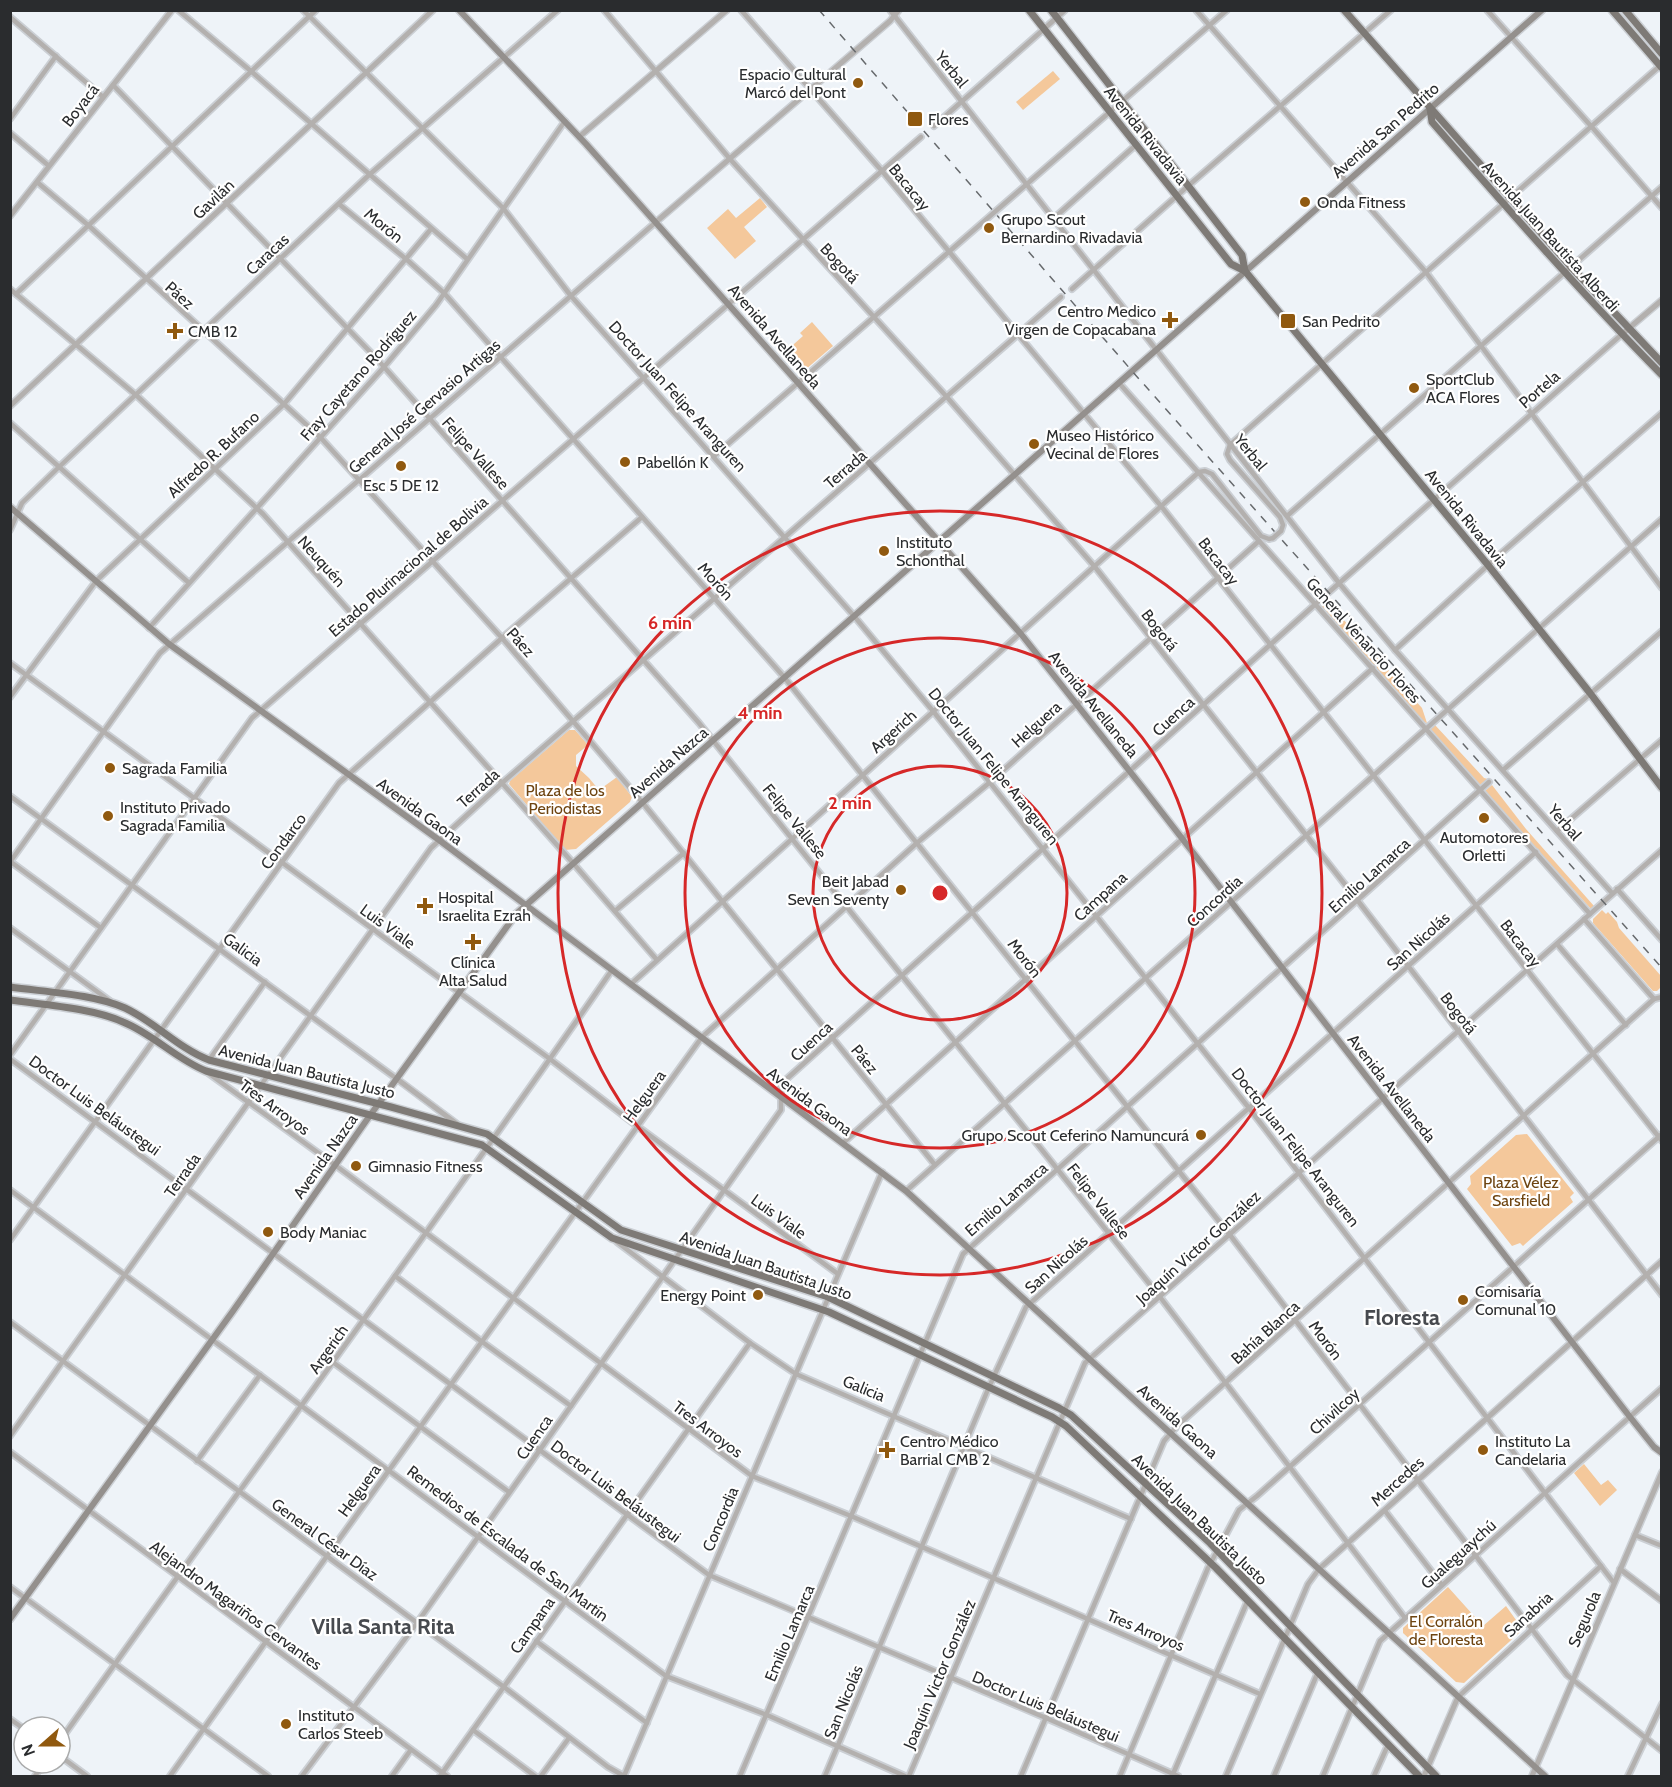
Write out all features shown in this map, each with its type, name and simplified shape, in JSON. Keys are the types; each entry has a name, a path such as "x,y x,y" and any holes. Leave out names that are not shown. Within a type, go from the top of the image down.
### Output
{"main road":[{"name":"Avenida Avellaneda","path":"459,10 565,121 656,222 1021,634 1384,1097 1630,1417 1654,1447 1662,1453"},
{"name":"Avenida Rivadavia","path":"1029,10 1231,264 1245,271 1488,565 1662,788"},
{"name":"Avenida Rivadavia","path":"1051,10 1242,255 1245,271"},
{"name":"Avenida Juan Bautista Alberdi","path":"1344,10 1509,196 1621,335 1662,375"},
{"name":"Avenida San Pedrito","path":"1245,271 1542,10"},
{"path":"1612,10 1661,66"},
{"path":"1625,10 1662,54"},
{"name":"Avenida Juan Bautista Alberdi","path":"1430,109 1432,122 1503,203 1662,363"},
{"name":"Avenida Nazca","path":"10,1618 514,917 1245,271"},
{"name":"Avenida Gaona","path":"10,507 97,580 148,628 439,840 906,1191 1545,1776"},
{"name":"Avenida Juan Bautista Justo","path":"10,987 115,1004 134,1013 193,1053 208,1060 458,1125 493,1137 621,1230 828,1297 1064,1410 1217,1551 1436,1776"},
{"name":"Avenida Juan Bautista Justo","path":"10,1000 111,1017 130,1025 184,1061 206,1071 468,1140 486,1147 612,1238 822,1310 1059,1421 1211,1563 1419,1776"}],"street":[{"name":"Boyacá","path":"10,216 172,10"},
{"path":"178,10 467,260"},
{"name":"Doctor Juan Felipe Aranguren","path":"303,10 503,208 571,296 854,616 933,711 1300,1172 1614,1583"},
{"path":"16,294 316,10"},
{"name":"Gavilán","path":"10,406 433,10"},
{"name":"Caracas","path":"10,530 22,503 59,467 369,175 558,10"},
{"name":"Bogotá","path":"604,10 730,159 946,396 1095,567 1358,901 1662,1294"},
{"path":"579,137 727,10"},
{"name":"Bacacay","path":"741,10 882,171 1161,506 1660,1137"},
{"name":"General José Gervasio Artigas","path":"11,862 103,731 169,644 730,159 892,13 899,10"},
{"path":"934,126 1065,10"},
{"path":"1196,10 1425,271 1662,588"},
{"path":"714,456 1227,10"},
{"path":"1072,289 1391,10"},
{"path":"1487,10 1662,208"},
{"name":"Yerbal","path":"892,13 1339,584 1557,831 1662,940"},
{"path":"10,17 103,97"},
{"path":"10,119 56,56"},
{"path":"1199,472 1205,471 1212,474 1262,536 1273,538 1281,531 1283,525 1280,517 1230,460 1227,454 1230,445 1509,196 1661,66"},
{"name":"Felipe Vallese","path":"113,85 384,367 713,740 1160,1297 1405,1618"},
{"name":"Fray Cayetano Rodríguez","path":"148,628 384,367 444,293 565,121"},
{"path":"10,133 49,166"},
{"name":"Estado Plurinacional de Bolivia","path":"10,1057 252,718 921,137"},
{"path":"1053,219 1137,144"},
{"name":"Páez","path":"37,182 88,225 202,332 321,438 574,721 723,900 935,1165"},
{"path":"1287,516 1662,187"},
{"name":"Morón","path":"339,204 444,293 784,677 1230,1235 1573,1681 1662,1751"},
{"name":"Alfredo R. Bufano","path":"10,697 97,580 284,404 431,229"},
{"name":"Neuquén","path":"10,289 136,395 256,508 657,960"},
{"name":"Terrada","path":"10,1436 431,848 502,783 1061,297"},
{"name":"Portela","path":"1434,500 1662,300"},
{"name":"General Venancio Flores","path":"1119,383 1590,914"},
{"path":"1395,650 1488,565 1662,413"},
{"path":"10,423 188,582"},
{"name":"Argerich","path":"631,984 1199,472"},
{"name":"Cuenca","path":"302,1776 417,1623 781,1110 781,1084 1434,500"},
{"name":"Condarco","path":"10,1240 347,775 642,517"},
{"name":"Concordia","path":"906,1191 1662,519"},
{"name":"Helguera","path":"170,1776 420,1425 702,1037 918,842 989,783 1259,541"},
{"path":"1503,770 1662,631"},
{"name":"Luis Viale","path":"10,663 550,1059 838,1274"},
{"name":"Campana","path":"843,1143 1373,668"},
{"path":"1557,831 1662,740"},
{"name":"Emilio Lamarca","path":"740,1776 961,1257 1489,782"},
{"name":"Galicia","path":"10,796 458,1125"},
{"name":"Joaquín Victor González","path":"907,1776 1059,1421 1083,1367 1090,1358 1662,850"},
{"name":"San Nicolás","path":"825,1776 1023,1311 1536,852"},
{"path":"615,911 684,853"},
{"path":"11,862 101,928"},
{"path":"1584,920 1654,999 1662,997"},
{"path":"10,928 115,1004"},
{"path":"1557,944 1626,1025"},
{"name":"Argerich","path":"72,1724 238,1491 334,1363 612,970"},
{"path":"208,1060 265,982"},
{"name":"Bahía Blanca","path":"1022,1776 1164,1441 1654,999"},
{"name":"Doctor Luis Beláustegui","path":"10,1057 710,1575 1176,1775"},
{"name":"Tres Arroyos","path":"206,1071 752,1476 851,1516 1260,1694"},
{"name":"Chivilcoy","path":"1120,1776 1211,1563 1239,1510 1660,1137"},
{"name":"Concordia","path":"624,1776 882,1172"},
{"name":"Remedios de Escalada de San Martín","path":"10,1190 666,1676 767,1715 907,1776"},
{"name":"Galicia","path":"612,1238 750,1343 796,1374 1131,1519"},
{"name":"Mercedes","path":"1226,1776 1289,1626 1308,1584 1319,1569 1662,1261"},
{"path":"395,1276 571,1406"},
{"name":"General César Díaz","path":"10,1322 504,1687 569,1738 624,1776"},
{"name":"Campana","path":"443,1775 564,1600 750,1343"},
{"path":"334,1363 509,1492"},
{"path":"197,1461 260,1375"},
{"name":"Gualeguaychú","path":"1323,1776 1380,1641 1662,1388"},
{"name":"Alejandro Magariños Cervantes","path":"10,1452 443,1775"},
{"name":"Segurola","path":"1533,1776 1662,1472"},
{"path":"1385,1510 1442,1585"},
{"path":"1635,1535 1662,1546"},
{"name":"Sanabria","path":"1424,1776 1458,1697 1602,1566"},
{"path":"1620,1569 1662,1601"},
{"path":"10,1587 268,1776"},
{"path":"1176,1775 1248,1600"},
{"path":"536,1641 647,1723"},
{"path":"1274,1776 1318,1672"},
{"path":"1628,1776 1662,1704"},
{"path":"473,1730 536,1776"},
{"path":"541,1776 569,1738"},
{"path":"1374,1776 1388,1745"},
{"path":"392,1776 410,1751"},
{"path":"72,1765 87,1776"}],"green space":[{"path":"1053,71 1060,79 1023,110 1016,102"},
{"path":"760,198 767,207 744,227 756,241 735,259 707,228 728,209 736,218"},
{"path":"812,322 833,346 805,370 800,370 785,352 803,336 800,333"},
{"path":"1326,600 1422,708 1427,723 1423,722 1322,607"},
{"path":"1435,725 1484,778 1488,779 1480,785 1431,730 1430,728"},
{"name":"Plaza de los Periodistas","path":"569,730 575,730 588,745 576,755 576,766 599,790 617,777 632,797 630,802 576,849 565,850 509,784"},
{"path":"1492,785 1526,829 1594,906 1591,909 1486,793"},
{"path":"1602,910 1606,914 1608,912 1617,922 1619,928 1661,976 1661,987 1657,991 1653,991 1593,923 1593,919"},
{"name":"Plaza Vélez Sarsfield","path":"1527,1134 1574,1193 1570,1197 1573,1202 1523,1246 1520,1243 1512,1246 1467,1189 1471,1184 1470,1176 1516,1135"},
{"path":"1584,1464 1601,1485 1608,1480 1617,1490 1600,1506 1574,1473"},
{"name":"El Corralón de Floresta","path":"1448,1587 1483,1626 1506,1606 1521,1627 1520,1632 1464,1683 1456,1682 1403,1633 1403,1628"}],"railway":[{"path":"819,10 1132,371 1662,968"}],"place":[{"name":"Espacio Cultural Marcó del Pont","path":"858,83"},
{"name":"Flores","path":"915,119"},
{"name":"Onda Fitness","path":"1305,202"},
{"name":"Grupo Scout Bernardino Rivadavia","path":"989,228"},
{"name":"Centro Medico Virgen de Copacabana","path":"1170,320"},
{"name":"San Pedrito","path":"1288,321"},
{"name":"CMB 12","path":"175,331"},
{"name":"SportClub ACA Flores","path":"1414,388"},
{"name":"Museo Histórico Vecinal de Flores","path":"1034,444"},
{"name":"Pabellón K","path":"625,462"},
{"name":"Esc 5 DE 12","path":"401,466"},
{"name":"Instituto Schonthal","path":"884,551"},
{"name":"Sagrada Familia","path":"110,768"},
{"name":"Instituto Privado Sagrada Familia","path":"108,816"},
{"name":"Automotores Orletti","path":"1484,818"},
{"name":"Beit Jabad Seven Seventy","path":"901,890"},
{"name":"Hospital Israelita Ezrah","path":"425,906"},
{"name":"Clínica Alta Salud","path":"473,942"},
{"name":"Grupo Scout Ceferino Namuncurá","path":"1201,1135"},
{"name":"Gimnasio Fitness","path":"356,1166"},
{"name":"Body Maniac","path":"268,1232"},
{"name":"Energy Point","path":"758,1295"},
{"name":"Comisaría Comunal 10","path":"1463,1300"},
{"name":"Centro Médico Barrial CMB 2","path":"887,1450"},
{"name":"Instituto La Candelaria","path":"1483,1450"},
{"name":"Instituto Carlos Steeb","path":"286,1724"}],"district":[{"name":"Floresta","path":"1402,1317"},
{"name":"Villa Santa Rita","path":"383,1626"}]}
